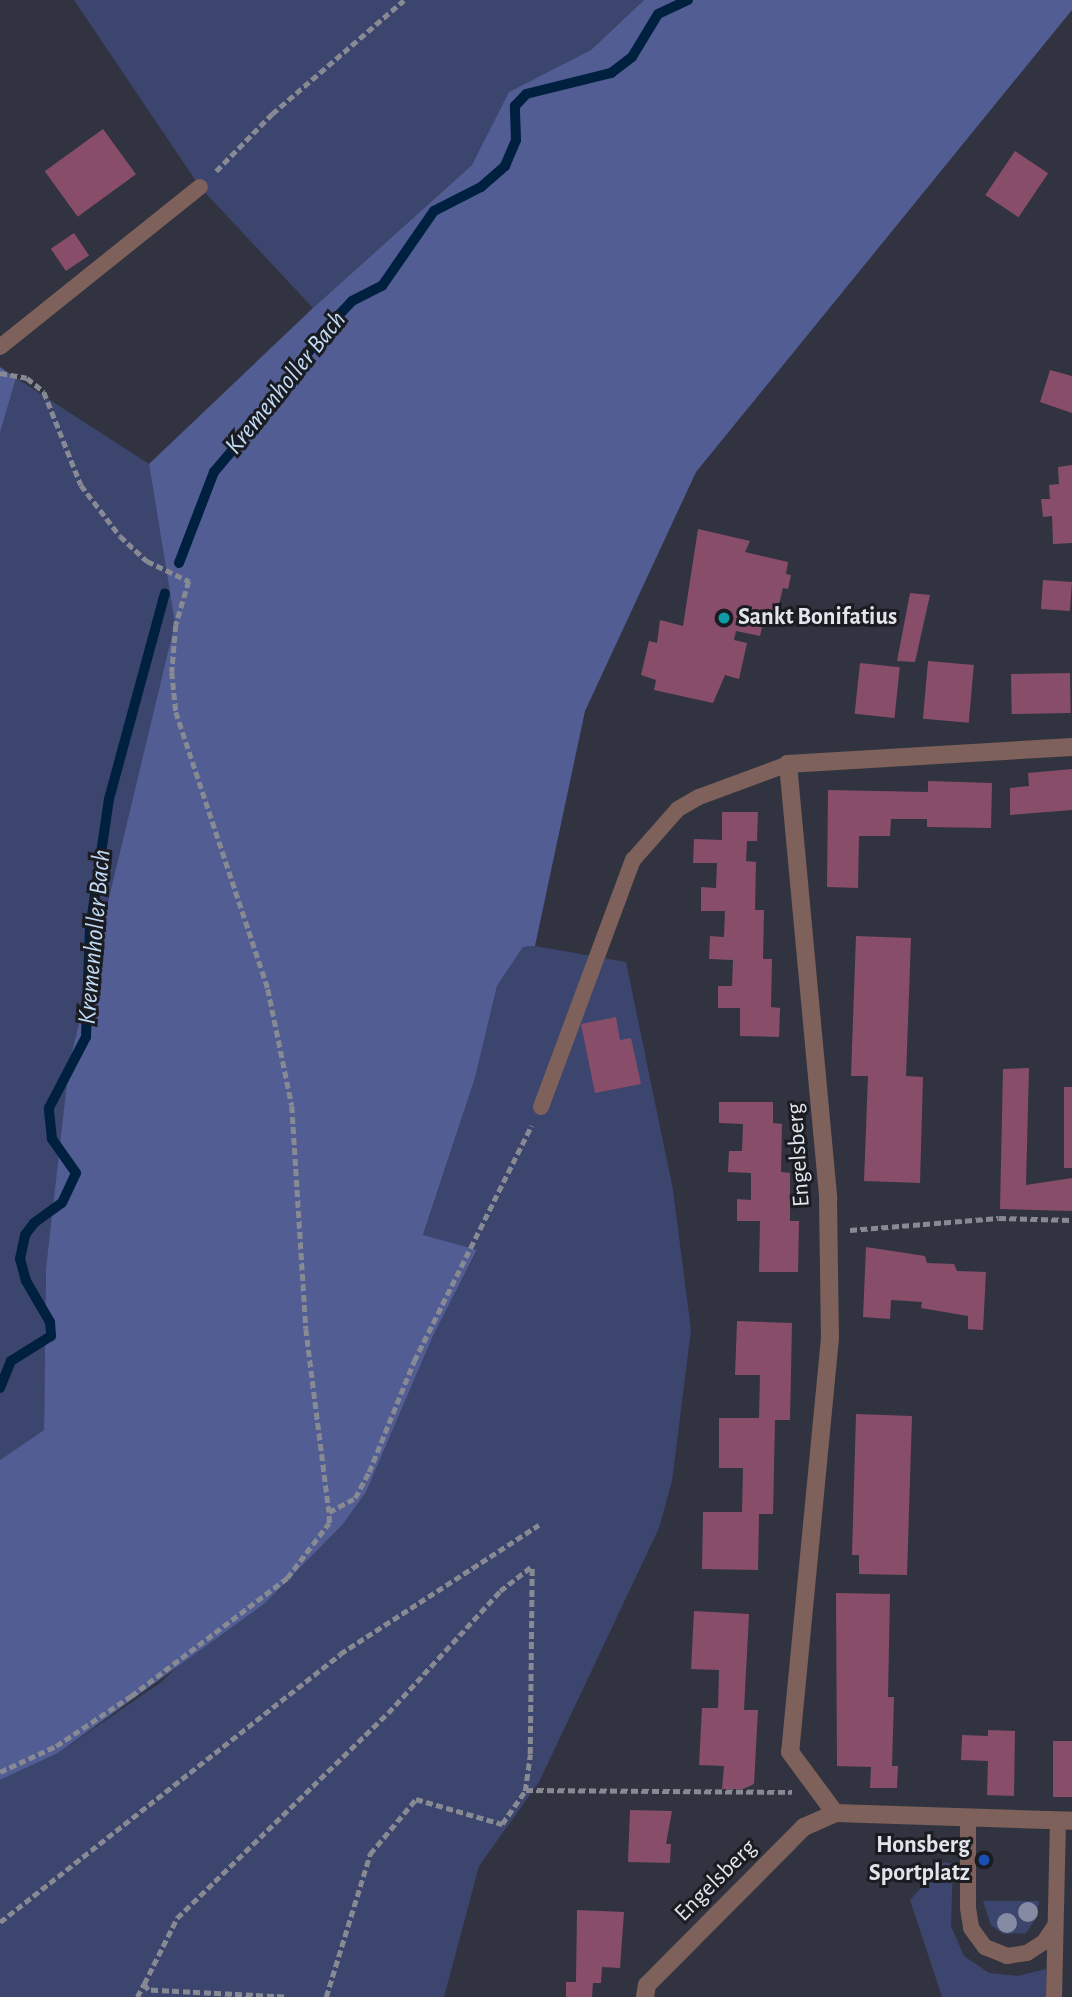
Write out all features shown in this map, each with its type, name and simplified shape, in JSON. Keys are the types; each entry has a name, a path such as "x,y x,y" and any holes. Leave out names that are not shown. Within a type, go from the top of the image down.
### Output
{"street":[{"path":"788,764 1072,747"},
{"name":"Engelsberg","path":"788,764 829,1230 825,1412 790,1752 835,1813"},
{"name":"Engelsberg","path":"645,1997 647,1985 804,1827 835,1813 1065,1821"}],"lane":[{"path":"0,347 200,187"},
{"path":"541,1107 633,860 678,809 699,797 788,764"},
{"path":"968,1818 968,1909 971,1928 985,1947 1007,1956 1027,1953 1044,1942 1054,1927"},
{"path":"1054,1997 1054,1927 1065,1821"}],"path":[{"path":"200,187 272,114 404,0"},
{"path":"0,373 27,377 44,393 81,485 107,521 147,561 189,581 176,625 172,672 176,712 268,989 292,1106 303,1303 329,1512 329,1522 314,1546 277,1586 195,1651 56,1746 0,1772"},
{"path":"329,1512 355,1498 369,1472 414,1361 541,1107"},
{"path":"829,1230 999,1218 1072,1220"},
{"path":"0,1922 340,1654 539,1525"},
{"path":"137,1997 177,1918 378,1723 500,1591 533,1566 530,1754 525,1791 502,1824 416,1799 370,1854 326,1997"},
{"path":"525,1791 790,1794 812,1780"},
{"path":"144,1984 148,1990 284,1997"}],"shaded area":[{"path":"74,0 644,0 591,50 510,92 472,165 313,308 200,187"},
{"path":"644,0 1072,0 1072,10 696,472 585,711 535,946 523,947 497,986 475,1078 423,1235 477,1250 433,1336 366,1492 343,1524 264,1604 58,1753 0,1780 0,1460 44,1430 46,1269 69,1065 175,623 149,464 313,308 472,165 509,92 591,50"},
{"path":"0,367 16,378 0,433"},
{"path":"16,378 149,464 175,622 136,802 46,1269 44,1430 0,1460 0,433"},
{"path":"535,946 626,962 673,1190 691,1330 672,1481 659,1528 539,1782 479,1866 444,1997 0,1997 0,1780 58,1753 160,1683 366,1492 433,1336 477,1251 423,1236 475,1078 497,986 523,947"},
{"path":"944,1862 953,1864 951,1926 964,1956 989,1973 1018,1976 1046,1969 1046,1997 942,1997 910,1900"},
{"path":"983,1901 1039,1901 1037,1917 1026,1933 1003,1934 991,1925"}],"building":[{"path":"103,129 136,174 78,217 45,171"},
{"path":"1015,151 1048,173 1019,217 985,195"},
{"path":"74,233 89,255 66,271 51,249"},
{"path":"1050,370 1072,376 1072,413 1040,402"},
{"path":"1072,465 1072,543 1053,544 1052,516 1043,517 1041,499 1050,499 1049,485 1059,484 1058,467"},
{"name":"Sankt Bonifatius","path":"698,529 750,541 745,552 788,562 786,574 791,575 788,589 783,588 776,616 765,613 760,636 736,631 734,640 747,643 739,679 725,675 713,703 654,690 656,680 641,675 649,641 657,643 660,620 683,626"},
{"path":"1043,580 1072,582 1070,611 1041,609"},
{"path":"910,593 930,595 915,662 897,661"},
{"path":"928,661 974,665 969,723 923,719"},
{"path":"860,663 900,667 894,718 855,714"},
{"path":"1070,673 1071,713 1012,714 1011,674"},
{"path":"1072,769 1072,810 1010,815 1010,788 1029,786 1028,773"},
{"path":"928,781 992,783 991,828 927,827 927,819 891,819 890,836 859,836 858,888 827,887 828,790 928,792"},
{"path":"722,812 758,812 757,841 747,841 746,861 756,862 755,910 764,910 763,959 772,959 771,1007 780,1008 779,1037 740,1036 740,1008 718,1008 718,986 732,986 733,960 709,959 710,936 724,937 725,911 701,911 701,887 716,888 717,863 693,863 694,839 722,840"},
{"path":"856,936 911,938 906,1076 923,1077 920,1183 864,1181 868,1076 851,1076"},
{"path":"616,1017 620,1040 631,1038 641,1084 595,1093 581,1024"},
{"path":"1029,1068 1026,1185 1072,1178 1072,1211 1000,1209 1003,1069"},
{"path":"1064,1087 1072,1087 1072,1168 1064,1168"},
{"path":"719,1102 773,1102 773,1123 782,1124 781,1172 790,1173 790,1221 799,1221 798,1272 759,1272 760,1221 737,1221 737,1199 751,1200 751,1173 728,1172 729,1151 742,1151 743,1124 719,1123"},
{"path":"866,1247 925,1256 927,1263 954,1264 957,1271 986,1272 983,1330 968,1329 968,1316 921,1308 922,1302 891,1300 890,1319 863,1317"},
{"path":"737,1321 792,1323 790,1420 775,1420 773,1514 759,1514 758,1570 702,1569 703,1512 742,1512 743,1468 719,1468 719,1418 759,1418 760,1375 735,1375"},
{"path":"856,1414 912,1416 907,1575 859,1574 859,1555 852,1555"},
{"path":"836,1593 890,1594 888,1697 894,1697 892,1766 898,1766 897,1788 870,1788 871,1767 837,1766"},
{"path":"694,1611 749,1614 744,1710 758,1710 754,1784 743,1789 722,1789 724,1766 699,1765 702,1708 718,1708 719,1670 691,1669"},
{"path":"988,1730 1015,1731 1014,1796 987,1795 988,1761 961,1760 962,1735 988,1736"},
{"path":"1053,1741 1072,1741 1072,1797 1053,1797"},
{"path":"630,1810 672,1811 666,1844 671,1844 670,1863 628,1862"},
{"path":"577,1910 624,1912 620,1968 602,1967 601,1983 593,1983 592,1997 566,1997 566,1982 576,1982"}],"waterway":[{"name":"Kremenholler Bach","path":"179,563 214,472 268,408 323,332 352,301 382,286 434,211 481,187 505,166 516,140 515,106 526,94 611,73 632,57 658,14 688,0"},
{"name":"Kremenholler Bach","path":"0,1388 11,1361 51,1336 50,1322 26,1281 20,1259 25,1235 34,1223 62,1203 76,1173 52,1139 49,1108 86,1037 90,929 109,799 165,593"}],"place":[{"name":"Sankt Bonifatius","path":"724,618"},
{"name":"Honsberg Sportplatz","path":"984,1860"}]}
